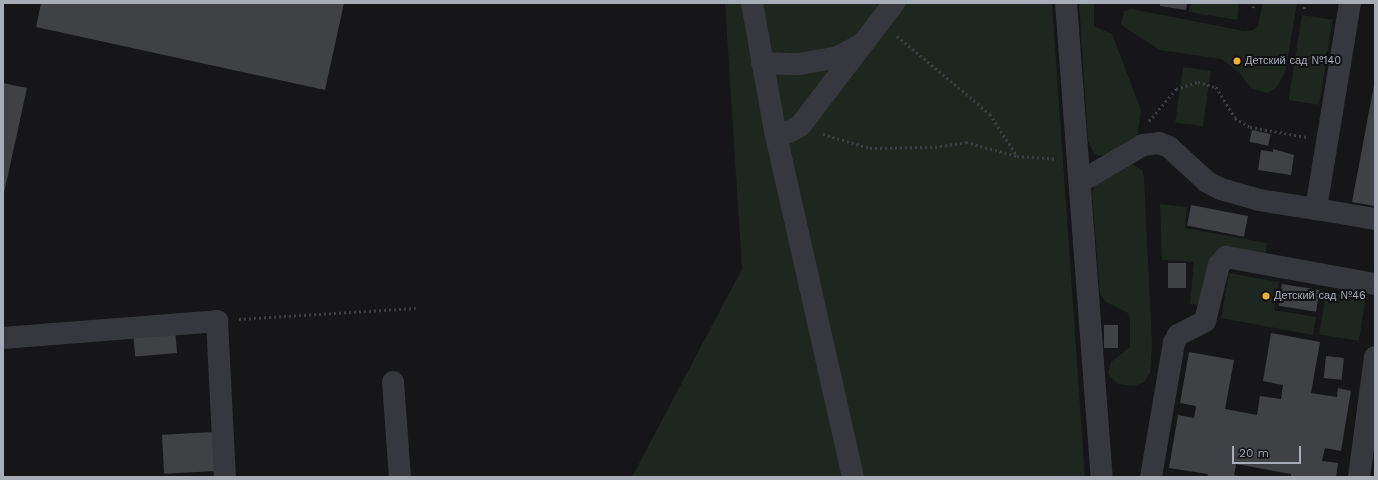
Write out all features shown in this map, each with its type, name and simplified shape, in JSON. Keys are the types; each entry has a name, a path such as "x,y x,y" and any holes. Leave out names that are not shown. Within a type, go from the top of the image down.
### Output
{"lane":[{"path":"752,3 775,132 852,477"},
{"path":"775,132 789,132 800,126 867,41 894,3"},
{"path":"1066,3 1102,477"},
{"path":"1316,209 1350,3"},
{"path":"762,63 799,64 838,57 867,41"},
{"path":"1080,182 1142,145 1159,143 1169,147 1207,182 1233,194 1375,219"},
{"path":"1151,477 1174,343 1178,335 1205,322 1219,265 1226,257 1375,284"},
{"path":"3,338 217,320 225,477"},
{"path":"1359,477 1375,357"},
{"path":"393,382 400,477"}],"path":[{"path":"1253,8 1254,3"},
{"path":"1304,3 1304,9"},
{"path":"881,22 990,114 1017,156"},
{"path":"1142,145 1146,127 1156,109 1176,89 1198,82 1216,87 1235,118 1250,127 1328,140"},
{"path":"800,126 870,148 935,147 966,142 1017,156 1078,160"},
{"path":"217,320 416,308"}],"shaded area":[{"path":"725,3 1052,3 1085,477 632,477 742,269"},
{"path":"1079,3 1094,3 1094,26 1112,34 1141,110 1137,137 1108,156 1095,155 1088,141"},
{"path":"1191,3 1239,3 1237,20 1189,12"},
{"path":"1263,3 1297,3 1285,73 1276,88 1267,93 1251,88 1238,71 1221,59 1160,50 1121,25 1124,11 1132,9 1244,31 1253,30 1258,26"},
{"path":"1302,15 1333,20 1319,105 1289,100"},
{"path":"1183,67 1211,71 1203,126 1175,122"},
{"path":"1131,163 1142,170 1144,177 1152,345 1150,373 1144,382 1134,386 1118,384 1108,374 1111,362 1130,347 1130,318 1128,313 1106,302 1100,294 1092,193 1096,182"},
{"path":"1160,204 1187,207 1185,228 1267,243 1265,255 1212,255 1202,305 1190,304 1194,262 1162,260"},
{"path":"1229,273 1279,282 1274,310 1316,317 1313,335 1221,318"},
{"path":"1326,293 1366,299 1359,341 1319,334"}],"building":[{"path":"41,3 344,3 325,90 36,27"},
{"path":"1160,3 1187,3 1186,10 1160,6"},
{"path":"1375,80 1375,206 1352,202"},
{"path":"3,83 27,88 4,193 3,193"},
{"path":"1252,130 1271,134 1268,146 1250,142"},
{"path":"1273,149 1294,155 1291,175 1258,170 1261,150 1273,152"},
{"path":"1191,205 1248,216 1244,237 1187,226"},
{"path":"1168,263 1186,263 1186,288 1168,288"},
{"path":"1282,284 1320,290 1316,312 1279,306"},
{"path":"1104,325 1118,325 1118,348 1104,348"},
{"path":"175,329 177,353 135,357 133,333"},
{"path":"1271,333 1320,342 1311,393 1337,397 1338,388 1351,391 1341,451 1325,448 1322,461 1338,463 1336,477 1291,477 1291,474 1236,464 1234,475 1242,477 1207,477 1208,474 1169,468 1178,415 1194,418 1196,406 1180,403 1189,352 1234,360 1225,409 1257,415 1260,396 1281,399 1283,385 1263,381"},
{"path":"1326,356 1344,358 1342,380 1324,378"},
{"path":"214,432 216,471 164,474 162,435"}],"place":[{"name":"Детский сад №140","path":"1237,61"},
{"name":"Детский сад №46","path":"1266,296"}]}
